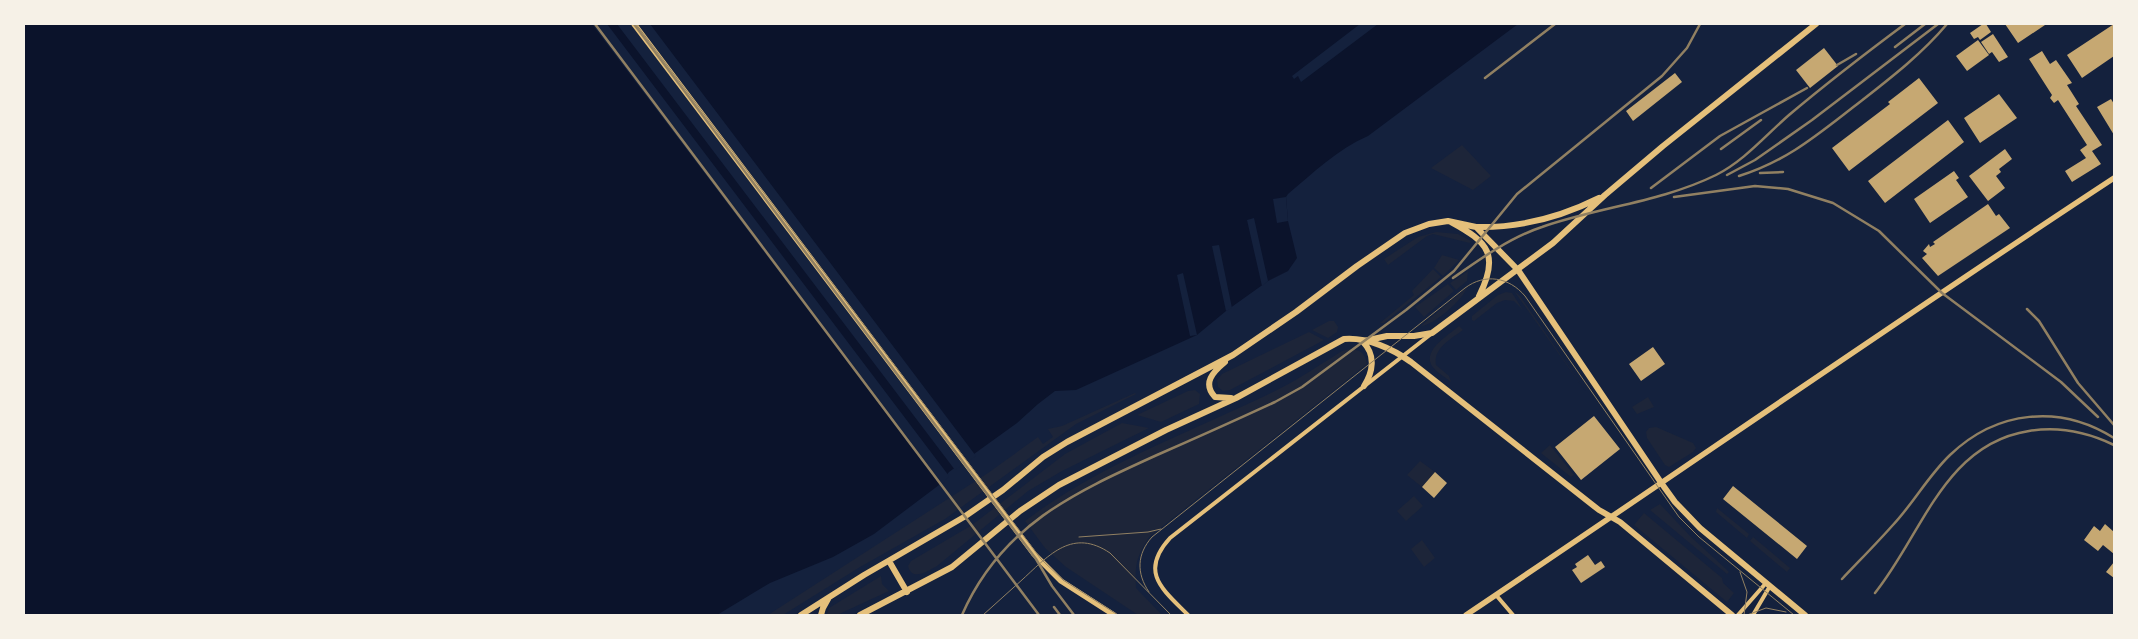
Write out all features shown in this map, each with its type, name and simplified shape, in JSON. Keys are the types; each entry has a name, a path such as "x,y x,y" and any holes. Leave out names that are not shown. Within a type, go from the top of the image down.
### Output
{"main road":[{"path":"634,24 1034,554 1062,582 1114,615"},
{"path":"1362,341 1387,336 1414,336 1432,333 1478,297 1554,243 1663,146 1816,24"},
{"path":"1466,615 1662,484 1882,332 2114,178"},
{"path":"801,615 964,518 1003,490 1043,457 1067,442 1233,355 1405,233 1429,224 1448,221 1476,227 1507,226 1540,221 1576,210 1605,196"},
{"path":"1448,221 1473,234 1489,255 1488,278 1478,297"},
{"path":"1476,227 1518,270 1675,502 1693,521 1805,615"},
{"path":"860,615 952,567 1020,511 1059,485 1166,430 1236,398 1344,339 1381,346 1403,356 1598,510 1620,522 1732,615"},
{"path":"1362,341 1368,347 1372,362 1372,370 1364,386"},
{"path":"1233,355 1213,373 1208,386 1210,392 1215,397 1222,399 1236,398"},
{"path":"889,561 907,592"},
{"path":"821,615 822,608 830,596"}],"street":[{"path":"1188,615 1159,584 1155,572 1155,560 1160,549 1170,538 1432,333"},
{"path":"1738,615 1768,584"},
{"path":"1753,615 1768,584"},
{"path":"1496,595 1512,615"}],"shaded area":[{"path":"24,24 1518,24 1368,136 1336,155 1288,194 1286,197 1288,221 1297,258 1288,271 1268,281 1226,311 1197,335 1076,390 1055,391 1017,423 949,472 939,485 874,534 833,557 770,583 717,615 24,615"},
{"path":"1462,145 1491,176 1473,190 1431,168"},
{"path":"1436,232 1458,234 1471,241 1470,243 1433,234 1427,236 1388,265 1384,259 1418,237"},
{"path":"1442,255 1459,260 1443,276 1434,268"},
{"path":"1433,269 1441,277 1384,323 1380,323 1414,295 1412,291"},
{"path":"1468,271 1467,281 1456,290 1450,283"},
{"path":"1448,284 1454,291 1424,317 1415,307"},
{"path":"1467,287 1461,298 1448,311 1426,325 1421,326"},
{"path":"1514,291 1520,296 1586,392"},
{"path":"1506,292 1512,293 1523,310 1514,301 1505,300 1497,303 1474,321 1472,320 1472,316 1498,295"},
{"path":"1329,321 1334,321 1338,327 1337,332 1328,338 1312,330"},
{"path":"1459,326 1463,330 1444,344 1436,359 1436,365 1449,376 1451,382 1432,366 1430,360 1431,354 1438,343"},
{"path":"1309,332 1324,340 1230,390 1223,391 1218,387 1217,380 1222,374"},
{"path":"1350,349 1362,353 1367,364 1149,537 1137,561 1136,588 1162,615 1138,615 1066,567 1045,548 1025,521 1054,500 1116,465 1279,389 1342,351"},
{"path":"1195,390 1200,394 1199,404 1161,422 1137,415 1188,391"},
{"path":"1135,393 1076,424 945,519 860,567 783,615 768,615 988,473 1038,437 1043,444 1053,437 1048,429 1062,426"},
{"path":"1648,397 1654,407 1637,414 1632,407"},
{"path":"1122,423 1149,428 1062,471 1028,491 937,566 921,574 910,571 908,566 911,561 972,525 1065,454"},
{"path":"1656,427 1693,443 1696,448 1693,452 1669,467 1665,465 1647,438 1646,432 1649,428"},
{"path":"1550,445 1574,475 1571,477 1541,453"},
{"path":"1420,461 1435,472 1422,487 1407,475"},
{"path":"1414,496 1423,506 1406,521 1397,511"},
{"path":"1660,504 1690,536 1729,572 1727,574 1650,510"},
{"path":"1717,508 1749,534 1747,538 1716,512"},
{"path":"1644,513 1722,578 1723,583 1734,593 1727,602 1634,525"},
{"path":"1753,537 1790,568 1787,572 1750,541"},
{"path":"1422,540 1435,558 1424,567 1411,549"},
{"path":"881,576 882,584 889,591 837,615 827,614 829,608"}],"pier":[{"path":"592,24 607,24 949,476 941,486"},
{"path":"617,24 650,24 976,456 955,470"},
{"path":"1360,24 1378,24 1301,82 1298,76 1294,79 1292,76"},
{"path":"1286,197 1288,221 1277,223 1273,199"},
{"path":"1254,218 1268,281 1262,286 1247,220"},
{"path":"1219,245 1232,308 1226,311 1212,246"},
{"path":"1183,273 1197,335 1190,336 1177,275"}],"building":[{"path":"1986,24 1991,32 1980,40 1978,37 1974,39 1970,33"},
{"path":"2005,24 2044,24 2045,25 2018,43"},
{"path":"2114,24 2114,56 2082,78 2067,55"},
{"path":"1993,34 2008,57 1999,62 1992,52 1989,54 1981,42"},
{"path":"1978,40 1989,55 1967,71 1956,56"},
{"path":"1824,48 1838,66 1810,88 1796,70"},
{"path":"2042,51 2050,64 2056,60 2072,83 2067,85 2079,104 2076,106 2102,145 2092,151 2101,164 2072,182 2065,171 2086,158 2080,150 2087,145 2058,100 2054,103 2050,98 2052,95 2029,59"},
{"path":"1675,73 1682,82 1633,121 1626,111"},
{"path":"1919,78 1938,103 1849,171 1832,148 1890,104 1888,102"},
{"path":"1999,94 2017,118 1980,143 1964,118"},
{"path":"2111,99 2114,104 2114,135 2097,107"},
{"path":"1948,120 1964,142 1885,203 1868,181"},
{"path":"2005,149 2012,159 1999,169 2001,172 1996,176 2005,188 1988,201 1969,176"},
{"path":"1954,171 1959,178 1956,180 1968,197 1930,223 1914,199"},
{"path":"1988,204 1996,216 1999,214 2010,228 1938,276 1922,258 1927,254 1923,251 1929,244 1930,247 1935,244 1933,242"},
{"path":"1653,347 1665,364 1641,381 1629,364"},
{"path":"1594,416 1620,449 1581,480 1555,447"},
{"path":"1435,472 1447,483 1434,498 1422,487"},
{"path":"1733,486 1807,546 1797,559 1723,499"},
{"path":"2105,524 2114,532 2114,554 2103,545 2098,551 2084,540 2094,526 2100,531"},
{"path":"1588,555 1595,565 1601,561 1605,567 1581,583 1572,570 1577,567 1575,564"},
{"path":"2114,562 2114,578 2106,572"}],"tram line":[{"path":"636,24 1041,559 1063,580 1118,615"},
{"path":"1149,592 1142,578 1140,564 1143,550 1152,537 1465,288 1481,280 1496,279 1512,285 1525,296 1679,517 1699,537 1794,615"},
{"path":"1079,537 1148,532 1161,529"},
{"path":"983,615 1053,553 1063,547 1085,543 1097,546 1110,553 1171,615"},
{"path":"1740,572 1747,592 1744,615"},
{"path":"1747,615 1766,608 1786,612"}],"railway":[{"path":"595,24 1039,615"},
{"path":"634,24 1036,559 1052,586 1074,615"},
{"path":"1485,78 1555,24"},
{"path":"962,615 978,584 997,558 1019,535 1043,516 1069,499 1126,469 1275,402 1302,387 1406,310 1454,271 1517,194 1662,76 1687,48 1700,24"},
{"path":"1453,278 1496,249 1530,231 1586,214 1674,192 1716,175 1736,163 1803,103 1905,24"},
{"path":"1895,47 1925,24"},
{"path":"1727,175 1755,160 1812,120 1938,24"},
{"path":"1739,176 1772,163 1814,137 1904,67 1947,24"},
{"path":"1837,65 1856,54"},
{"path":"1651,188 1720,136 1807,88"},
{"path":"1721,149 1761,120"},
{"path":"1760,173 1783,172"},
{"path":"1674,197 1755,186 1788,189 1833,203 1879,231 1942,293 2061,382 2098,417"},
{"path":"2027,309 2039,321 2078,383 2114,425"},
{"path":"1842,579 1900,517 1942,463 1968,440 1988,429 2008,421 2029,417 2051,417 2072,420 2093,427 2114,438"},
{"path":"1875,593 1892,570 1938,495 1955,473 1976,454 2000,439 2029,431 2051,429 2073,431 2114,445"},
{"path":"1054,607 1060,615"}]}
